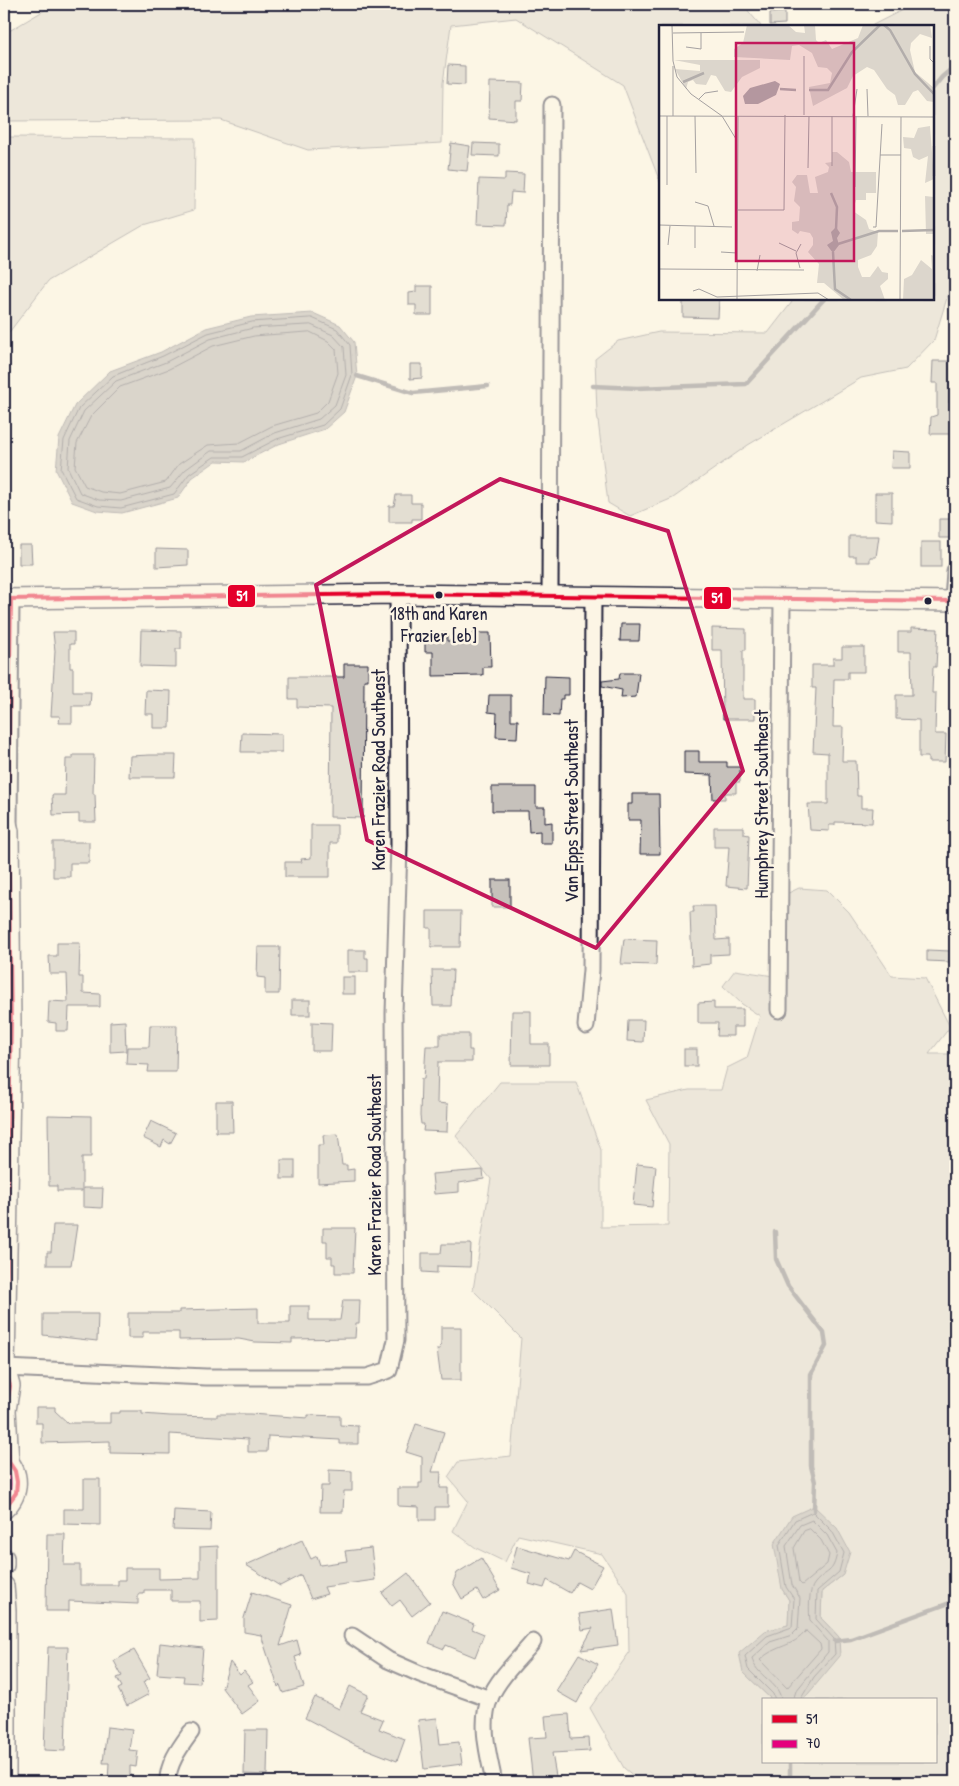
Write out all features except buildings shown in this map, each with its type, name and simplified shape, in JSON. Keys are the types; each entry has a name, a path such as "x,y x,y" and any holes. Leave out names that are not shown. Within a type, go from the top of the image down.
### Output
{"street":[{"path":"550,595 552,105"},
{"path":"6,1510 16,1493 17,1482 15,1471 7,1459 6,1410 10,1386 5,1370 11,1023 10,753 7,599 398,594 954,601 955,571"},
{"name":"Karen Frazier Road Southeast","path":"5,1370 206,1377 367,1377 389,1370 396,1340 394,1013 399,845 398,594"},
{"name":"Van Epps Street Southeast","path":"586,1026 591,970 593,596"},
{"name":"Humphrey Street Southeast","path":"780,1010 782,598"},
{"path":"4,813 9,831"},
{"path":"4,1558 4,1565"},
{"path":"4,1586 6,1611 6,1782"},
{"path":"352,1636 388,1660 420,1674 490,1699"},
{"path":"494,1782 487,1750 486,1720 490,1699 500,1682 533,1642"},
{"path":"168,1782 177,1753 191,1732"}],"highlighted area":[{"path":"500,479 668,531 743,771 596,948 367,840 316,585"}],"shaded area":[{"path":"55,4 745,4 760,25 659,25 659,179 623,85 516,18 451,25 443,83 442,143 308,150 221,120 4,121 4,34"},
{"path":"914,4 955,4 955,272 934,340 906,369 861,378 748,445 673,498 630,516 608,503 597,412 595,359 618,341 659,332 768,333 792,302 791,300 934,300 934,25 873,25"},
{"path":"4,137 195,138 194,210 144,225 48,281 4,339"},
{"path":"799,888 827,890 849,912 892,976 925,978 950,1027 929,1054 955,1054 955,1311 950,1317 950,1374 955,1380 955,1782 641,1782 624,1768 590,1708 629,1653 628,1593 602,1554 518,1535 505,1562 476,1548 453,1531 468,1501 448,1477 458,1462 511,1456 521,1338 473,1290 491,1179 456,1136 500,1082 576,1082 601,1150 601,1227 668,1226 669,1144 646,1100 689,1090 721,1090 727,1068 747,1058 760,1016 742,1004 723,986 735,970 780,977 780,897","holes":["843,1575 822,1591 821,1618 839,1637 818,1680 804,1698 936,1698 936,1764 762,1764 762,1698 770,1698 743,1672 765,1631 788,1625 789,1600 782,1589"]}],"water":[{"path":"313,313 340,325 354,342 357,376 344,412 325,429 279,444 244,462 216,461 192,478 178,498 122,513 97,511 72,502 56,470 59,438 75,405 110,371 161,352 206,328 251,317"},
{"path":"814,1506 837,1528 850,1552 843,1575 822,1591 821,1618 839,1637 840,1656 805,1698 770,1698 743,1672 739,1653 765,1631 788,1625 789,1600 782,1589 774,1544 792,1516"}],"waterway":[{"path":"934,87 955,66"},
{"path":"593,386 637,388 746,384 823,300"},
{"path":"357,376 413,393 488,386"},
{"path":"775,1232 776,1259 788,1286 824,1333 826,1346 811,1374 811,1466 815,1482 814,1510"},
{"path":"835,1641 851,1639 955,1601"},
{"path":"790,1764 790,1782"}],"transit line":[{"name":"51","path":"4,599 398,594 955,601"},
{"name":"51","path":"4,1509 16,1493 17,1482 15,1471 9,1462 6,1410 10,1386 5,1368 11,1023 8,804 11,599"},
{"name":"70","path":"4,927 4,1080"},
{"name":"70","path":"4,1465 10,1480 4,1504"}],"place":[{"name":"18th and Karen Frazier [eb]","path":"439,595"}]}
